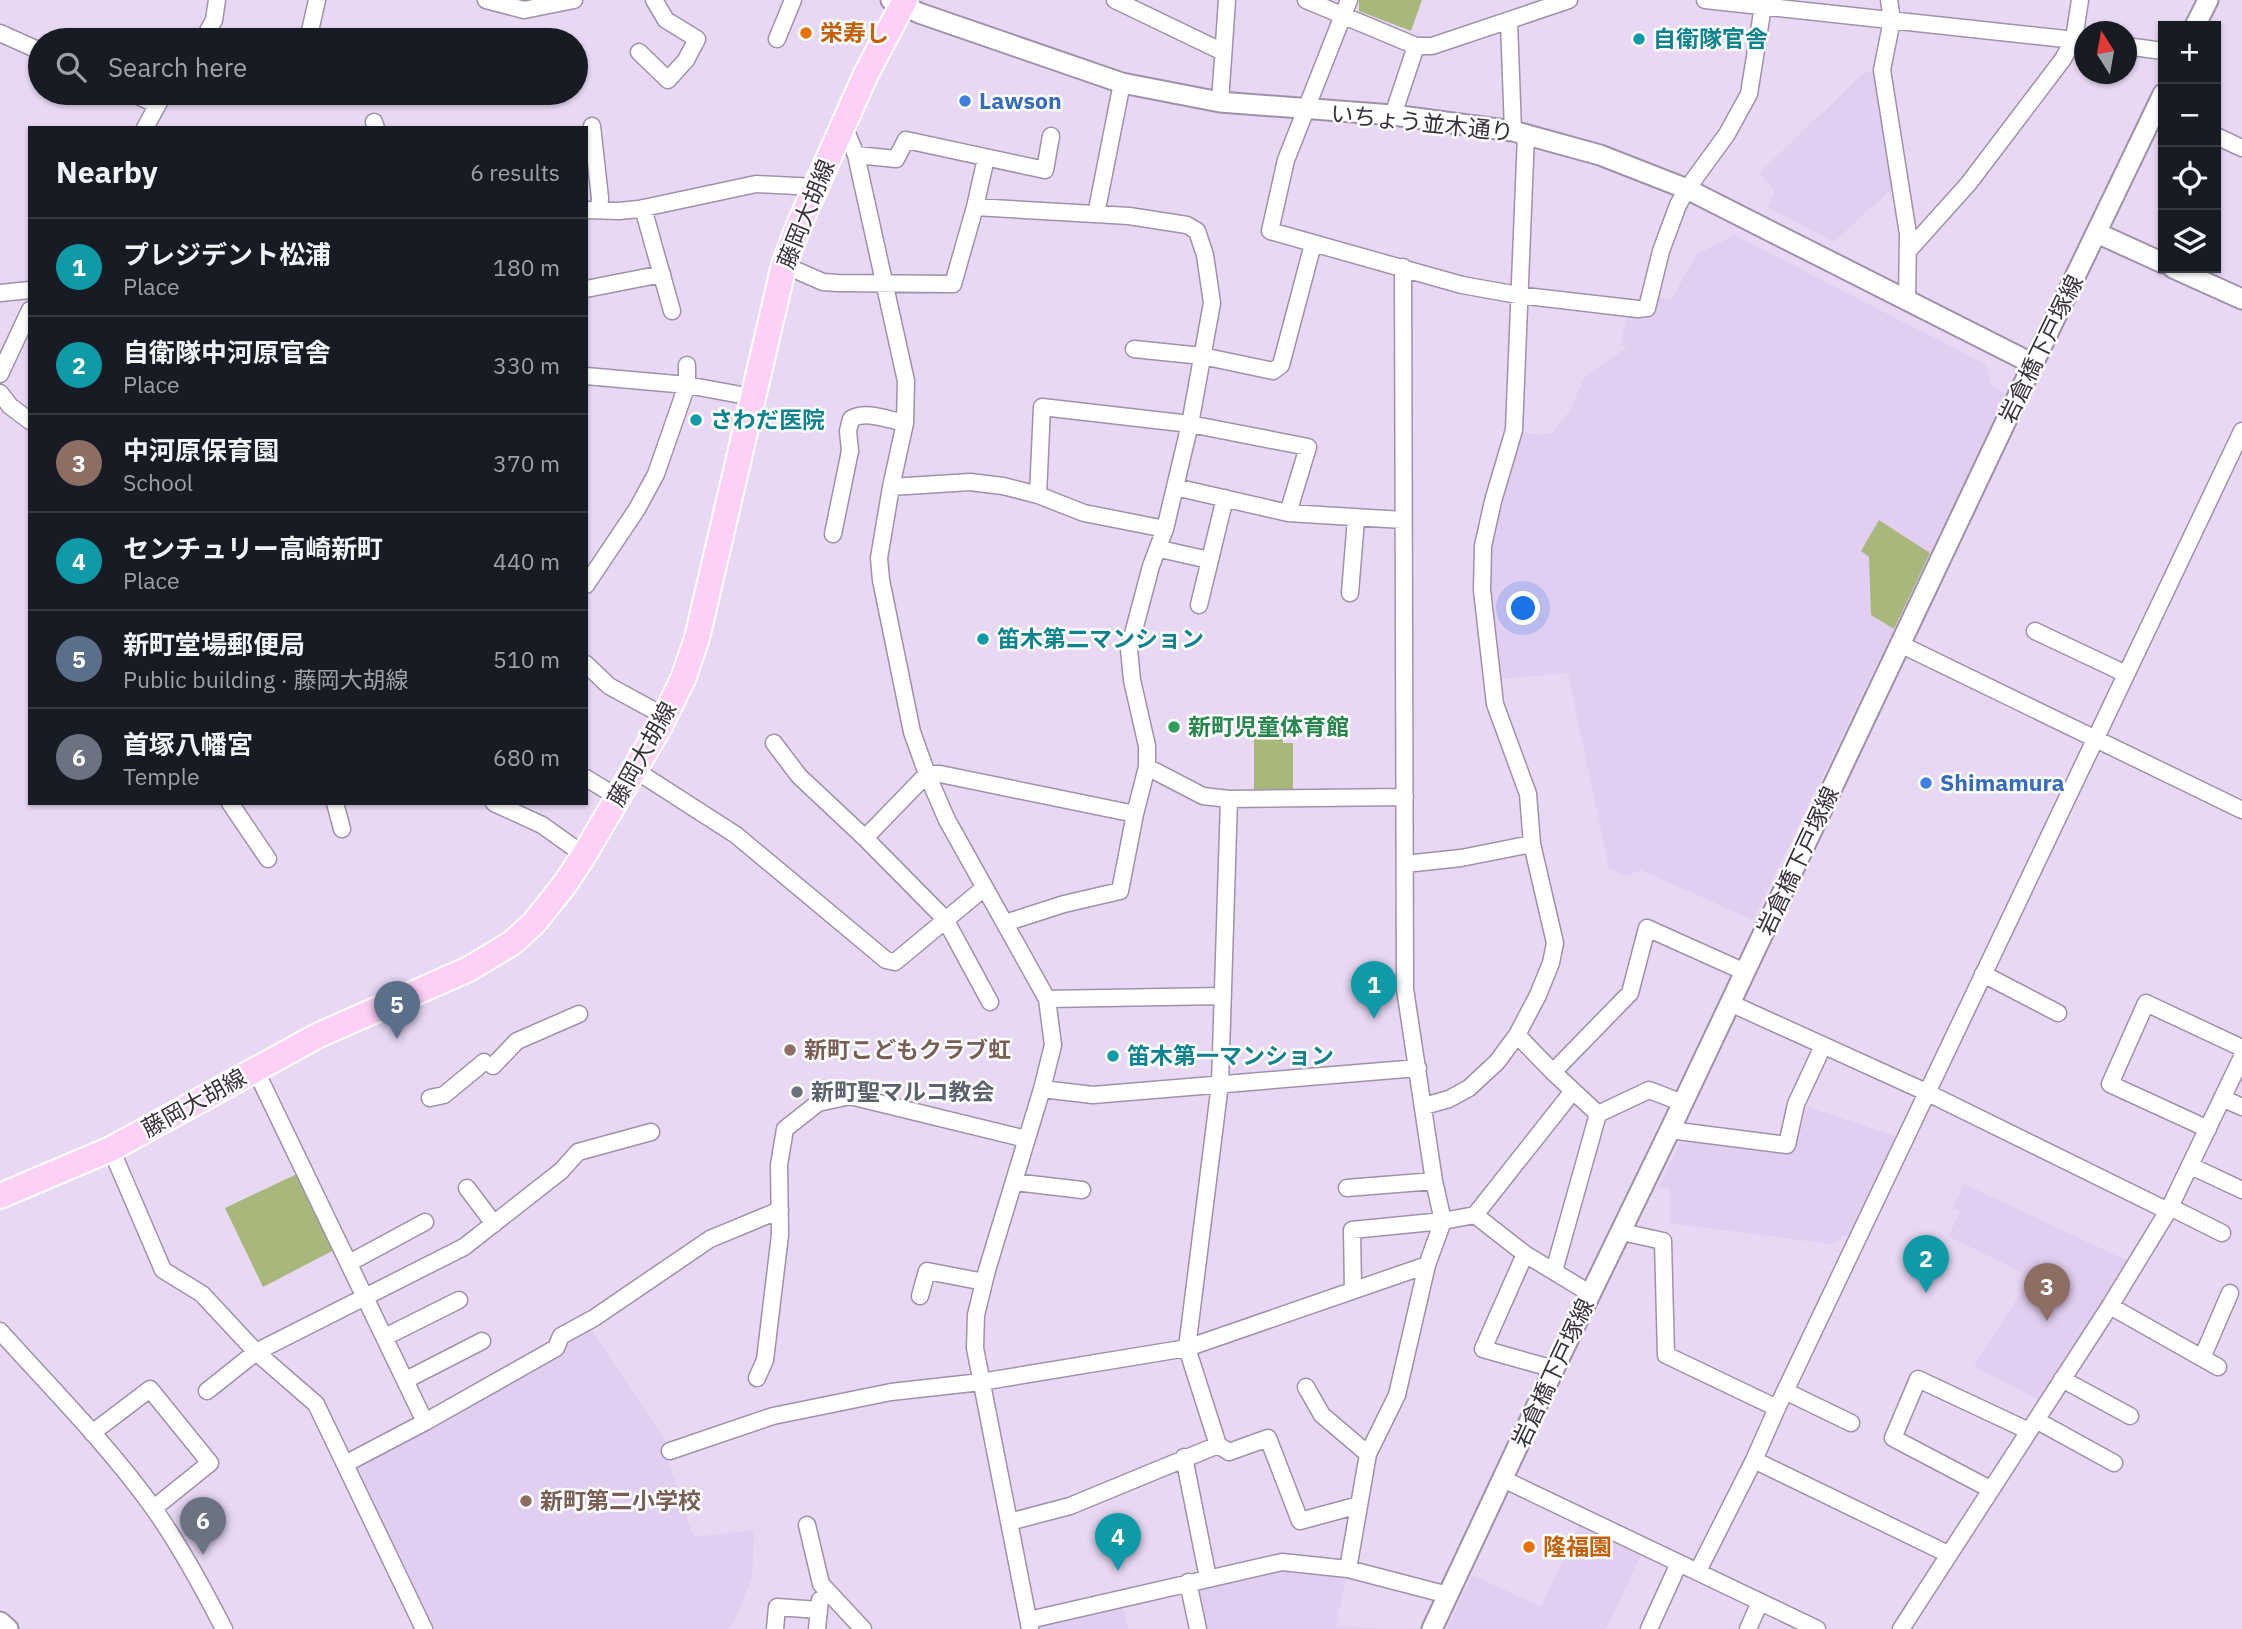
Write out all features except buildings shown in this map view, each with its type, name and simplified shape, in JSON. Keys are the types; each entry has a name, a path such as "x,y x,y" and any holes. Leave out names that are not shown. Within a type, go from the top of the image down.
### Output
{"main road":[{"name":"藤岡大胡線","path":"0,1196 111,1149 319,1035 469,969 501,950 534,923 565,884 619,798 683,679 697,638 783,265 899,2"}],"street":[{"path":"210,28 214,20 217,0"},
{"path":"311,28 317,0"},
{"path":"486,0 524,10 574,0"},
{"path":"639,52 668,80 686,60 697,39 666,20 654,0"},
{"path":"777,39 793,0"},
{"path":"1115,0 1223,52"},
{"path":"1220,102 1227,0"},
{"path":"1306,0 1346,8 1416,46 1432,46 1519,12 1569,0"},
{"path":"1705,0 1764,4 2074,39"},
{"path":"2079,21 2080,0"},
{"path":"2198,21 2208,0"},
{"path":"1889,1 1892,20 1882,70 1908,234 1907,301"},
{"name":"いちょう並木通り","path":"899,2 1122,83 1220,102 1393,116 1519,133 1600,155 1687,189 2033,364"},
{"path":"1346,8 1286,160 1270,231 1462,285 1518,295 1638,309 1647,308 1661,251 1678,205 1727,134 1749,94 1764,4"},
{"path":"1424,1106 1449,1099 1469,1088 1497,1062 1517,1035 1551,963 1555,943 1532,844 1528,794 1495,704 1482,590 1483,546 1514,430 1518,295 1519,12"},
{"path":"0,33 28,46"},
{"path":"1393,116 1416,46"},
{"path":"1908,251 1969,183 2074,46"},
{"path":"2137,47 2158,50"},
{"path":"1098,204 1122,83"},
{"path":"146,126 157,105"},
{"name":"岩倉橋下戸塚線","path":"1432,1629 2033,364 2158,112"},
{"path":"592,126 600,198 592,210"},
{"path":"844,126 856,155 906,381 905,423 879,558 881,580 912,732 947,820 1047,999 1053,1045 976,1315 975,1348 1030,1624 1188,1582 1282,1562 1348,1569 1448,1595"},
{"path":"856,155 896,159 906,140 1045,170 1051,136"},
{"path":"2221,138 2242,148"},
{"path":"783,265 823,282 953,284 986,158"},
{"path":"592,210 643,208 755,184 816,187"},
{"path":"643,208 672,311"},
{"path":"975,208 1129,216 1187,225 1197,230 1205,255 1212,303 1190,424 1166,529 1152,566 1129,649 1132,680 1138,696 1147,746 1147,766 1120,891 1063,904 1005,923"},
{"path":"2097,233 2158,262"},
{"path":"1134,349 1202,356 1273,371 1281,365 1313,244"},
{"path":"1348,1569 1368,1454 1397,1395 1427,1265 1443,1221 1434,1181 1405,989 1403,267"},
{"path":"2184,273 2242,299"},
{"path":"588,289 662,274"},
{"path":"0,293 28,290"},
{"path":"0,374 28,314"},
{"path":"588,581 637,509 656,474 687,385 687,365"},
{"path":"588,376 687,385 752,397"},
{"path":"0,393 10,406 28,420"},
{"path":"1038,495 1042,407 1190,424 1308,447 1288,513"},
{"path":"833,534 850,451 848,431 851,419 857,415 867,415 905,423"},
{"path":"1698,1571 1754,1460 1926,1092 2242,431"},
{"path":"891,486 970,482 1003,486 1038,495 1084,513 1166,529"},
{"path":"1175,487 1288,513 1403,520"},
{"path":"1199,605 1225,498"},
{"path":"1350,593 1356,519"},
{"path":"1160,549 1209,560"},
{"path":"2035,631 2126,674"},
{"path":"1900,644 2242,810"},
{"path":"588,666 609,686 664,716"},
{"path":"774,743 799,776 945,919 990,1002"},
{"path":"1147,766 1203,796 1229,799 1405,797"},
{"path":"635,770 736,835 886,960 895,962 984,888"},
{"path":"865,838 927,774 940,774 1135,814"},
{"path":"588,779 619,798"},
{"path":"1229,799 1220,1084 1187,1348 1218,1445 1229,1452 1268,1438 1300,1521 1359,1505"},
{"path":"235,805 268,859"},
{"path":"336,805 342,829"},
{"path":"498,805 542,825 584,855"},
{"path":"1405,864 1461,858 1532,844"},
{"path":"1553,1072 1630,993 1647,928 1745,972"},
{"path":"1983,974 2058,1013"},
{"path":"1047,999 1222,996"},
{"path":"1730,1003 1926,1092 2222,1233"},
{"path":"2208,1129 2110,1084 2146,1003 2242,1048"},
{"path":"430,1098 444,1095 517,1041 579,1014"},
{"path":"1517,1035 1598,1114"},
{"path":"1670,1130 1787,1145 1797,1104 1823,1046"},
{"path":"1900,1629 2110,1306 2169,1209 2242,1057"},
{"path":"1042,1090 1093,1095 1418,1068"},
{"path":"255,1069 425,1422"},
{"path":"1554,1271 1598,1114 1649,1090 1683,1103"},
{"path":"1353,1289 1352,1230 1475,1215 1573,1091"},
{"path":"757,1378 765,1360 780,1235 779,1165 785,1129 818,1103 850,1096 1026,1139"},
{"path":"2222,1098 2242,1107"},
{"path":"207,1391 256,1352 464,1247 561,1171 578,1152 651,1132"},
{"path":"111,1149 163,1270 202,1294 256,1352 316,1404 424,1629"},
{"path":"2191,1166 2242,1190"},
{"path":"1347,1188 1434,1181"},
{"path":"1014,1182 1082,1190"},
{"path":"467,1188 494,1224"},
{"path":"345,1464 556,1349 561,1336 594,1318 710,1239 780,1210"},
{"path":"1475,1215 1525,1254 1591,1294"},
{"path":"349,1263 425,1222"},
{"path":"1622,1232 1663,1241 1666,1355 1777,1408"},
{"path":"1525,1254 1483,1349 1554,1369"},
{"path":"670,1451 773,1416 891,1392 981,1382 1187,1348 1427,1265"},
{"path":"920,1296 927,1271 984,1282"},
{"path":"2202,1358 2230,1293"},
{"path":"385,1337 458,1300"},
{"path":"2110,1306 2218,1367"},
{"path":"0,1331 92,1433 154,1508 194,1570 224,1629"},
{"path":"406,1380 482,1341"},
{"path":"1990,1489 1893,1438 1918,1379 2032,1425 2114,1463"},
{"path":"2063,1379 2130,1416"},
{"path":"1306,1387 1322,1415 1368,1454"},
{"path":"92,1433 150,1389 209,1464 154,1508"},
{"path":"1785,1391 1851,1423"},
{"path":"1009,1522 1070,1506 1218,1445"},
{"path":"1184,1457 1208,1578"},
{"path":"1754,1460 1948,1554"},
{"path":"1503,1479 1817,1629"},
{"path":"807,1525 821,1584 817,1629"},
{"path":"1649,1629 1679,1563"},
{"path":"1188,1582 1198,1629"},
{"path":"821,1584 863,1629"},
{"path":"1748,1629 1760,1602"},
{"path":"775,1629 777,1608 819,1610"},
{"path":"0,1623 8,1629"}],"shaded area":[{"path":"1878,68 1897,184 1834,242 1768,207 1775,191 1759,173 1863,74"},
{"path":"1734,235 1985,364 1992,387 2006,394 1930,553 1880,520 1861,551 1869,557 1871,615 1894,629 1753,920 1641,870 1626,876 1609,868 1568,674 1570,673 1501,679 1490,588 1489,546 1516,431 1539,435 1553,432 1571,409 1584,377 1627,347 1620,345 1628,313 1652,316 1658,297 1671,300 1696,255"},
{"path":"1802,1105 1900,1138 1855,1231 1831,1244 1669,1223 1670,1189 1659,1187 1683,1137 1787,1150"},
{"path":"1964,1184 2130,1262 2041,1401 1974,1366 2031,1277 1948,1236 1960,1212 1953,1208"},
{"name":"新町第二小学校","path":"589,1327 669,1446 672,1458 668,1461 694,1537 754,1530 752,1577 733,1624 728,1629 429,1629 357,1471 363,1461 562,1353 580,1332"},
{"path":"1580,1524 1642,1553 1606,1629 1447,1629 1472,1575 1541,1607"},
{"path":"1278,1568 1346,1576 1336,1626 1388,1629 1203,1629 1193,1587"},
{"path":"1122,1603 1128,1629 1038,1629 1042,1621"}],"green space":[{"path":"1359,0 1422,0 1411,31 1359,11"},
{"path":"1879,520 1930,553 1894,629 1871,615 1869,557 1861,551"},
{"path":"1282,724 1283,743 1293,743 1293,789 1254,790 1254,732 1269,732 1269,725"},
{"path":"299,1173 336,1249 263,1287 225,1208"}],"place":[{"name":"栄寿し","path":"806,33"},
{"name":"自衛隊官舎","path":"1639,39"},
{"name":"Lawson","path":"965,101"},
{"name":"さわだ医院","path":"696,420"},
{"name":"笛木第二マンション","path":"983,639"},
{"name":"新町児童体育館","path":"1174,727"},
{"name":"Shimamura","path":"1926,783"},
{"name":"プレジデント松浦","path":"1374,1019"},
{"name":"新町堂場郵便局","path":"397,1039"},
{"name":"新町こどもクラブ虹","path":"790,1050"},
{"name":"笛木第一マンション","path":"1113,1056"},
{"name":"新町聖マルコ教会","path":"797,1092"},
{"name":"自衛隊中河原官舎","path":"1926,1293"},
{"name":"中河原保育園","path":"2047,1321"},
{"name":"新町第二小学校","path":"526,1501"},
{"name":"隆福園","path":"1529,1547"},
{"name":"首塚八幡宮","path":"203,1555"},
{"name":"センチュリー高崎新町","path":"1118,1571"}]}
